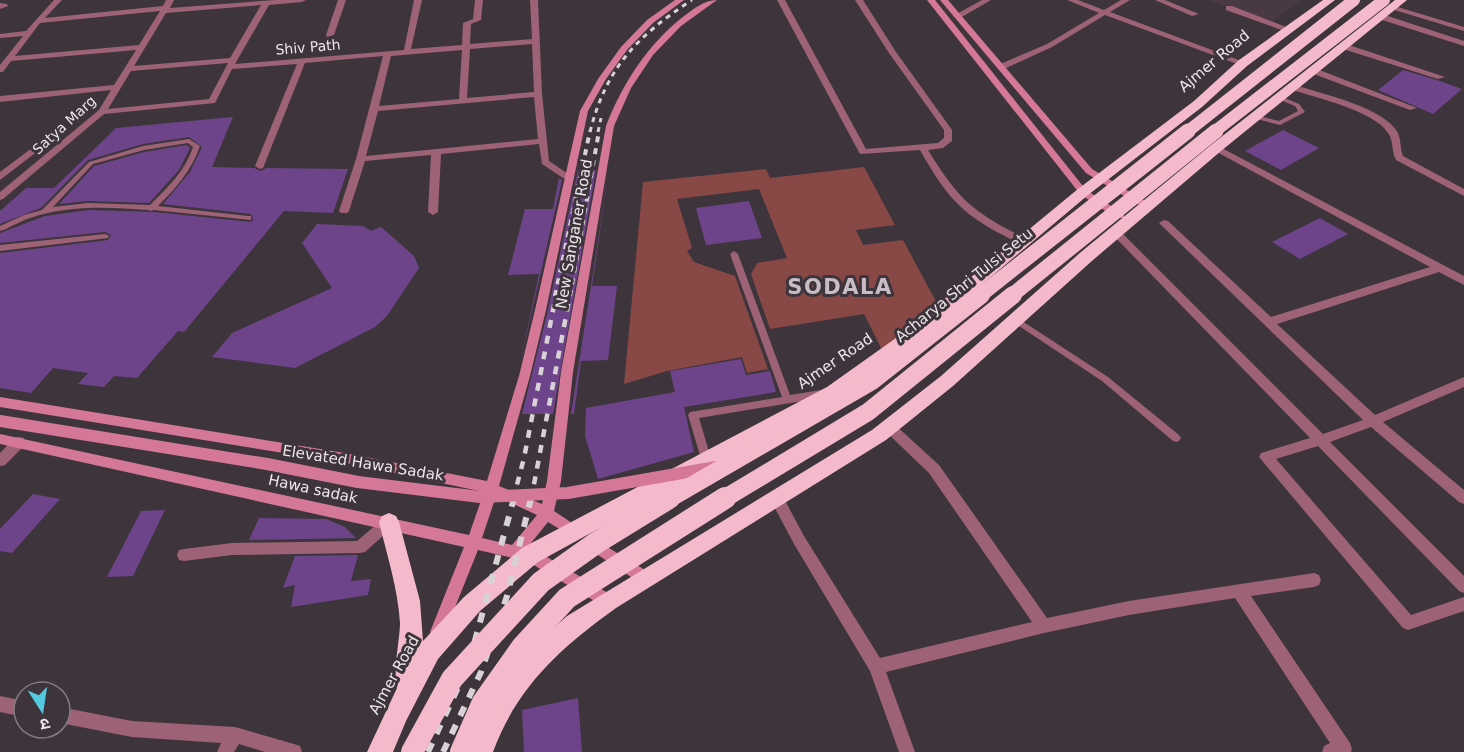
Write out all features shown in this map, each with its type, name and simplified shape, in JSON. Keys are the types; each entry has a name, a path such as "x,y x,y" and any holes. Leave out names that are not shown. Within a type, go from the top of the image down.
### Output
{"highway":[{"name":"Ajmer Road","path":"380,752 397,712 430,651 522,553 714,464 833,392 909,337 1083,192 1198,104 1243,63 1330,0"},
{"name":"Acharya Shri Tulsi Setu","path":"412,752 452,679 542,582 714,464 872,381 1354,0"},
{"path":"480,752 496,711 537,658 575,624 608,601 888,427 947,381 1122,227 1216,148 1346,47 1390,6"},
{"path":"461,752 483,702 522,647 567,598 675,528 868,412 1248,105 1390,6"},
{"path":"389,522 410,604 413,638 412,661 397,712"}],"main road":[{"name":"New Sanganer Road","path":"430,651 475,542 526,377 584,111 594,90 633,36 680,0"},
{"name":"New Sanganer Road","path":"548,513 554,482 567,372 610,126 621,94 638,68 672,29 713,0"},
{"path":"931,0 969,45 1083,192 1122,227"},
{"path":"944,0 1089,171 1147,206"},
{"path":"0,402 351,459 491,488 548,513 645,578"},
{"name":"Elevated Hawa Sadak","path":"0,421 267,464 369,483 480,497 568,493 714,464"},
{"name":"Hawa sadak","path":"0,439 389,522 522,553 608,601"},
{"path":"522,553 548,513"}],"street":[{"path":"0,70 38,21 58,0"},
{"path":"38,21 167,6 302,0"},
{"path":"330,35 342,0"},
{"path":"407,52 418,0"},
{"path":"463,102 467,23 477,20 479,0"},
{"path":"534,0 538,94 546,165 569,178"},
{"path":"781,0 863,152 940,146 949,139 948,130 893,52 860,0"},
{"path":"957,16 987,0"},
{"path":"1071,0 1243,63"},
{"path":"1001,67 1027,59 1046,49 1126,0"},
{"path":"1159,0 1196,14"},
{"path":"102,112 212,101 266,3"},
{"name":"Satya Marg","path":"0,197 102,112 167,6"},
{"path":"1390,6 1464,28"},
{"path":"1390,6 1464,44"},
{"path":"1229,8 1290,30"},
{"path":"0,36 29,33"},
{"name":"Shiv Path","path":"129,69 302,61 537,41"},
{"path":"8,59 143,47"},
{"path":"1346,47 1441,77"},
{"path":"344,210 361,159 387,54"},
{"path":"260,166 302,61"},
{"path":"1314,71 1413,108"},
{"path":"0,99 118,87"},
{"path":"1286,93 1368,114 1385,123 1393,133 1399,158 1464,192"},
{"path":"374,109 538,94"},
{"path":"0,177 52,136"},
{"path":"361,159 543,141"},
{"path":"923,148 947,189 960,206 979,221 1024,243"},
{"path":"1216,148 1464,281"},
{"path":"433,212 436,153"},
{"path":"1164,223 1375,423 1464,498"},
{"path":"1122,227 1321,442 1464,586"},
{"path":"1269,322 1440,268"},
{"path":"1464,382 1375,423 1266,458 1408,623 1464,604"},
{"path":"888,427 934,469 1044,626"},
{"path":"0,461 18,442"},
{"path":"776,497 876,667 907,752"},
{"path":"184,555 232,549 360,547 389,522"},
{"path":"876,667 1129,608 1314,580"},
{"path":"1239,591 1344,749 1330,752"},
{"path":"72,717 132,729 235,735 294,752"},
{"path":"225,752 235,735"}],"lane":[{"path":"1255,117 1280,123 1302,112 1286,93"},
{"path":"46,210 91,162 143,148 189,141 197,146 193,159 179,179 150,209"},
{"path":"0,229 46,210 90,204 248,218"},
{"path":"0,248 105,236"},
{"path":"734,254 787,399"},
{"path":"1016,320 1105,379 1176,438"},
{"path":"714,464 693,415 833,392"}],"shaded area":[{"path":"1208,0 1302,0 1269,24"},
{"path":"864,167 895,225 856,230 863,245 903,240 938,305 882,350 864,314 770,329 751,274 757,263 787,258 759,189 677,199 692,248 687,251 694,262 735,276 768,369 747,373 742,357 667,371 624,384 643,182 766,169 770,178"}],"building":[{"path":"1403,70 1462,89 1433,114 1378,90"},
{"path":"233,117 212,167 254,168 261,171 266,168 348,169 333,213 284,211 184,332 178,331 137,378 114,376 104,387 78,384 88,373 53,368 31,393 0,388 0,253 108,240 111,235 105,232 0,243 0,233 45,216 89,210 154,212 251,222 253,220 251,214 163,204 190,172 202,147 189,137 143,144 88,160 41,208 0,224 0,211 26,188 54,188 116,128"},
{"path":"1283,130 1319,148 1281,170 1245,151"},
{"path":"187,145 190,148 179,170 149,203 88,201 59,204 94,166 144,152"},
{"path":"578,170 596,170 553,414 522,414 548,310"},
{"path":"609,170 592,286 617,286 608,360 581,361 574,414 571,414"},
{"path":"559,178 562,180 520,363 539,274 508,275 525,209 553,209"},
{"path":"749,201 762,238 706,245 696,208"},
{"path":"1320,218 1348,234 1300,259 1272,242"},
{"path":"317,224 363,226 371,231 381,227 414,256 419,268 387,316 375,327 295,368 212,357 232,333 332,288 302,243"},
{"path":"741,359 746,375 770,371 776,392 684,407 694,452 598,479 585,436 586,408 675,392 670,371"},
{"path":"33,494 60,499 12,553 0,551 0,529"},
{"path":"165,510 133,576 107,577 141,511"},
{"path":"259,518 326,519 345,527 356,538 249,540"},
{"path":"358,555 351,581 371,579 368,595 291,607 295,585 283,588 295,556"},
{"path":"578,698 582,752 524,752 522,710"}],"railway":[{"path":"590,132 605,89 626,56 655,27 692,0"},
{"path":"598,132 601,118"},
{"path":"555,296 590,131"},
{"path":"570,296 599,131"},
{"path":"513,500 524,458 556,295"},
{"path":"531,500 570,295"},
{"path":"428,752 468,666 514,498"},
{"path":"443,752 481,672 507,596 531,498"}],"district":[{"name":"SODALA","path":"840,287"}]}
